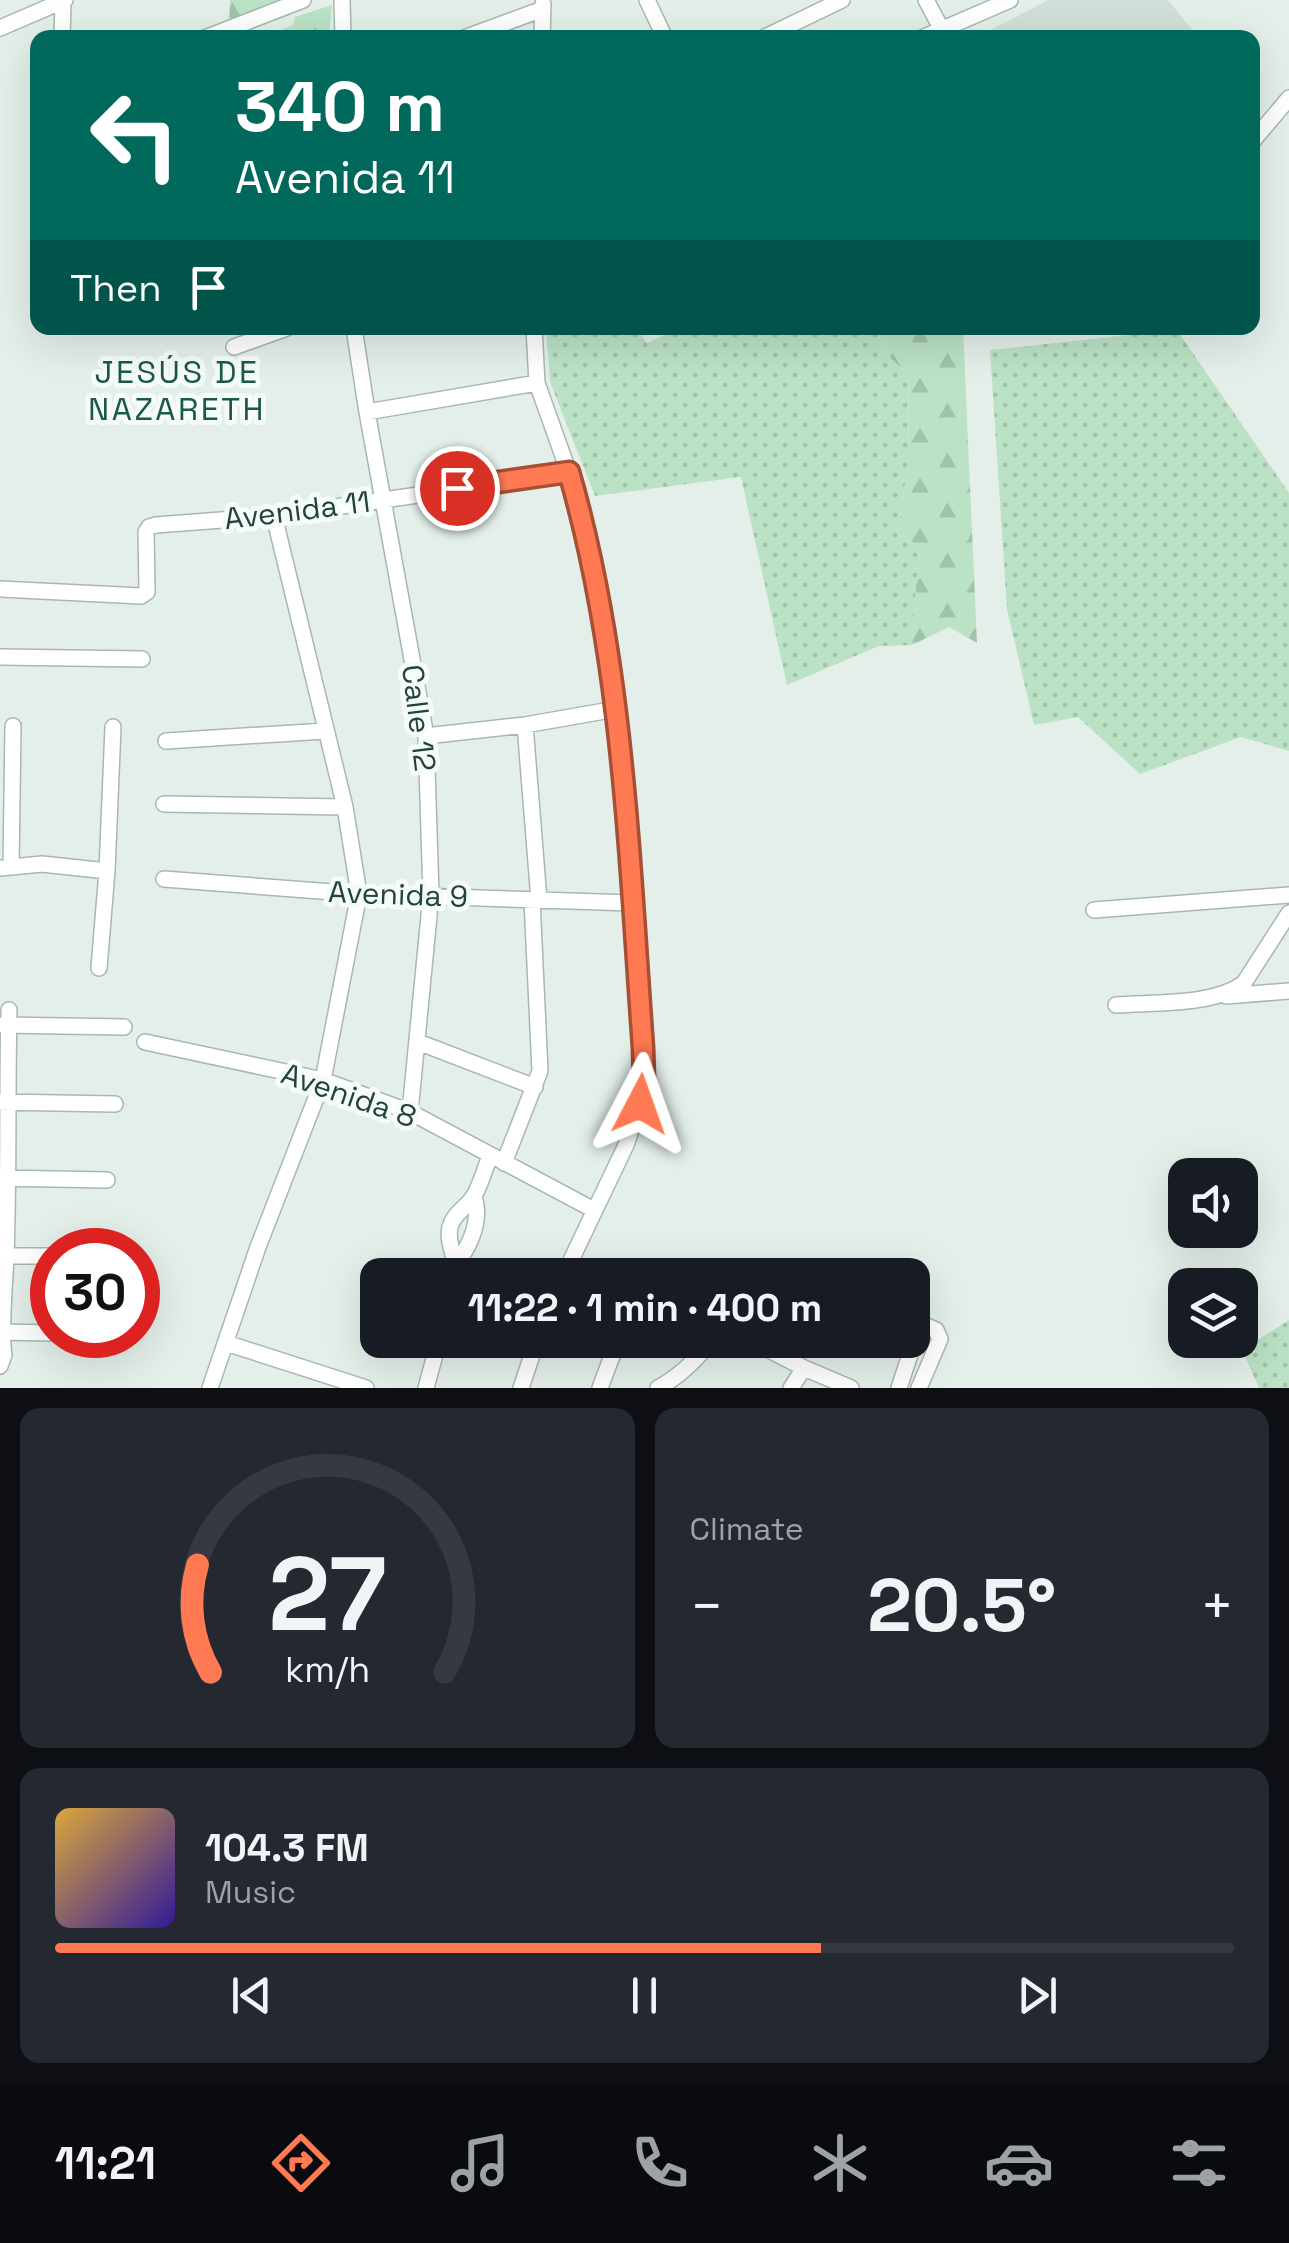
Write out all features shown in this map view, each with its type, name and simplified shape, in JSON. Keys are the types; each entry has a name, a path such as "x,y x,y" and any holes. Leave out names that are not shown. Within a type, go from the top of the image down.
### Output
{"street":[{"path":"0,28 34,6 64,0 62,30"},
{"path":"226,30 304,0"},
{"path":"342,0 342,30"},
{"path":"646,0 661,30"},
{"path":"926,0 942,30 1010,0"},
{"path":"779,30 836,1"},
{"path":"483,30 543,5 542,30"},
{"path":"1260,132 1289,98"},
{"path":"234,346 266,335"},
{"name":"Calle 12","path":"355,335 426,736 431,895 410,1112"},
{"path":"534,335 537,383 588,540 616,709 643,1048 640,1104 626,1144 572,1258"},
{"path":"367,412 537,383"},
{"name":"Avenida 11","path":"0,588 144,595 146,532 156,525 274,516 569,472"},
{"path":"210,1388 258,1247 323,1080 359,894 345,806 274,516"},
{"path":"0,657 142,659"},
{"path":"426,736 525,725 616,709"},
{"path":"453,1258 449,1241 452,1222 497,1160 540,1071 536,900 525,725"},
{"path":"12,726 5,868 42,864 108,871"},
{"path":"99,968 108,871 113,727"},
{"path":"166,741 326,731"},
{"path":"164,804 345,806"},
{"name":"Avenida 9","path":"164,879 359,894 632,903"},
{"path":"1094,910 1289,895"},
{"path":"1217,996 1244,983 1289,912"},
{"path":"1116,1004 1289,992"},
{"path":"0,1366 4,1355 1,1343 6,1020 124,1027"},
{"name":"Avenida 8","path":"145,1042 323,1080 410,1112 594,1210"},
{"path":"418,1042 534,1086"},
{"path":"4,1102 115,1104"},
{"path":"3,1178 107,1180"},
{"path":"461,1258 475,1227 478,1209 474,1196"},
{"path":"3,1256 30,1256"},
{"path":"899,1388 918,1330 927,1326 936,1330 940,1339 920,1388"},
{"path":"1,1343 30,1337"},
{"path":"226,1342 366,1388"},
{"path":"426,1388 434,1358"},
{"path":"521,1388 531,1358"},
{"path":"600,1388 611,1358"},
{"path":"658,1388 698,1358"},
{"path":"791,1358 804,1368 850,1388"},
{"path":"791,1388 804,1368"}],"shaded area":[{"path":"1048,0 1168,0 1192,30 990,30"}],"green space":[{"path":"230,0 289,0 229,23"},
{"path":"332,5 330,30 282,30 293,25 295,17"},
{"path":"547,335 641,335 647,343 665,335 879,335 884,352 908,374 909,459 897,534 919,546 912,645 879,646 787,685 741,477 595,496 550,382"},
{"path":"879,335 963,335 977,643 949,627 912,645 919,546 897,534 909,459 908,374 884,352"},
{"path":"1130,335 1180,335 1289,493 1289,751 1241,737 1140,774 1078,717 1034,725 1007,609 990,350"},
{"path":"1289,1320 1289,1388 1259,1388 1246,1358 1258,1358 1258,1340"}],"district":[{"name":"JESÚS DE NAZARETH","path":"177,390"}],"route":[{"path":"457,488 569,472 588,540 616,709 643,1048 640,1104"}]}
